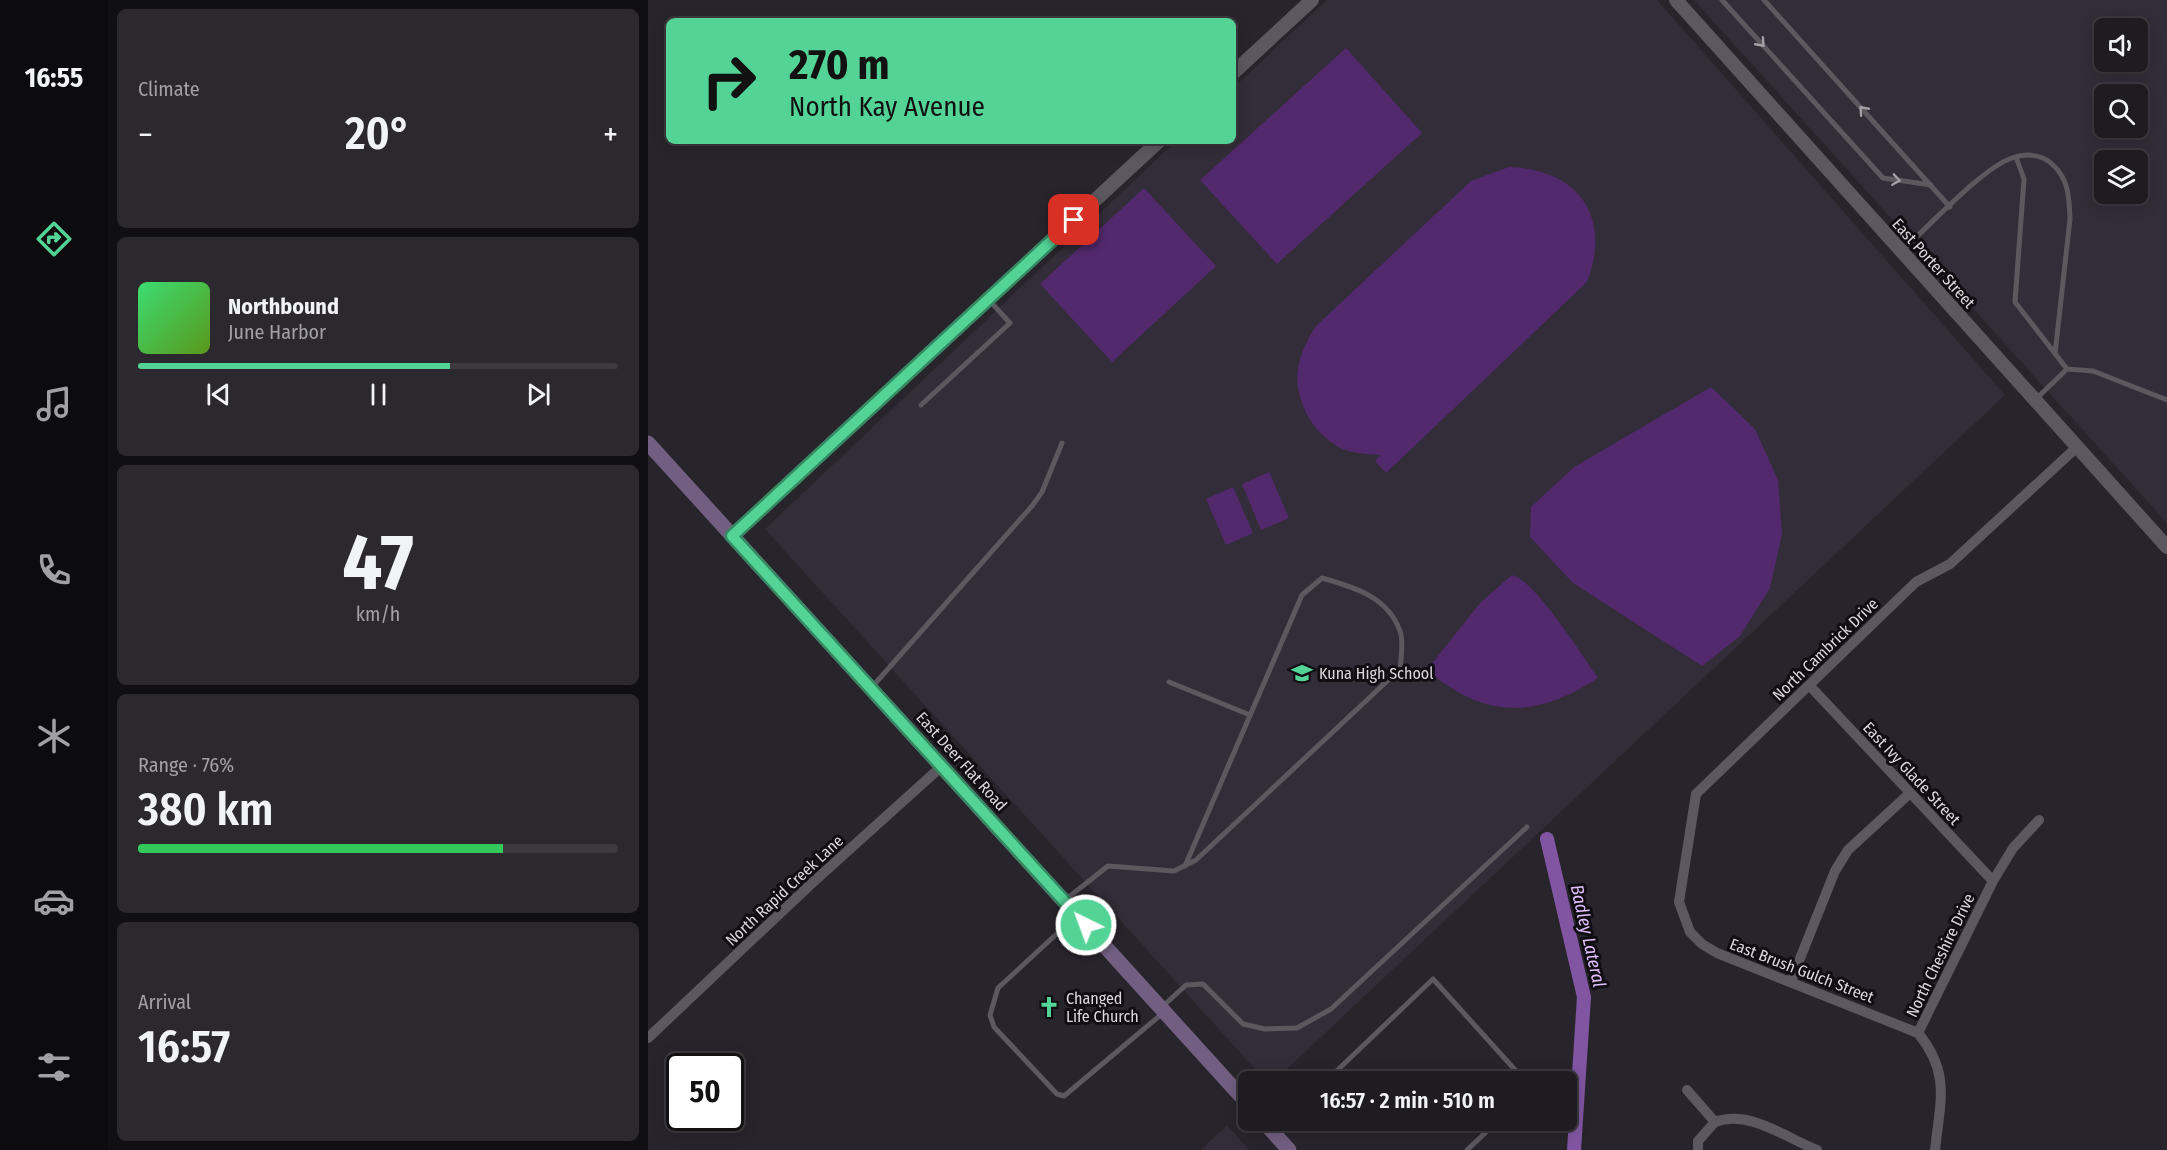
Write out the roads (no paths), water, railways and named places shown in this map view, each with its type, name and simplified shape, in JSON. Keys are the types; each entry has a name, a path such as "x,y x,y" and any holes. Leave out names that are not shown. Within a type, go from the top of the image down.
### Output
{"main road":[{"name":"East Deer Flat Road","path":"648,443 1238,1093"},
{"path":"1277,1131 1289,1150"}],"street":[{"path":"1236,70 1312,0"},
{"name":"East Porter Street","path":"1676,0 2167,548"},
{"path":"732,536 1157,144"},
{"name":"North Cambrick Drive","path":"1684,922 1678,902 1696,794 1916,582 1950,564 2077,447"},
{"name":"East Ivy Glade Street","path":"1809,685 1993,881"},
{"name":"North Rapid Creek Lane","path":"648,1038 810,885 942,766"},
{"path":"1791,981 1839,864 1848,850 1910,793"},
{"name":"North Cheshire Drive","path":"1935,1150 1941,1075 1931,1049 1918,1033 1993,881 2013,848 2038,820"},
{"name":"East Brush Gulch Street","path":"1684,922 1702,944 1717,953 1918,1033"},
{"path":"1687,1090 1715,1122"},
{"path":"1698,1150 1698,1141 1715,1122 1727,1117 1751,1121 1817,1150"}],"lane":[{"path":"1722,0 1883,178 1931,185"},
{"path":"1764,0 1950,207"},
{"path":"1901,251 1994,168 2016,157 2039,156 2060,172 2067,184 2070,219 2055,354"},
{"path":"2016,157 2024,179 2015,302 2067,369 2093,371 2167,400"},
{"path":"921,405 1010,323 988,299"},
{"path":"2035,400 2067,369"},
{"path":"871,688 1032,506 1042,492 1062,444"},
{"path":"1064,901 1108,866 1174,871 1185,866 1196,860 1400,669 1401,632 1382,603 1354,587 1322,578 1302,595 1185,866"},
{"path":"1170,682 1250,715"},
{"path":"1077,915 998,988 990,1015 994,1027 1057,1094 1064,1096 1162,1010 1186,985 1203,984 1243,1024 1265,1029 1297,1028 1331,1009 1527,827"},
{"path":"1337,1071 1433,980 1516,1071"},
{"path":"1467,1150 1487,1131"}],"waterway":[{"name":"Badley Lateral","path":"1547,839 1584,997 1574,1150"}],"place":[{"name":"Kuna High School","path":"1302,673"},
{"name":"Changed Life Church","path":"1049,1007"}]}
